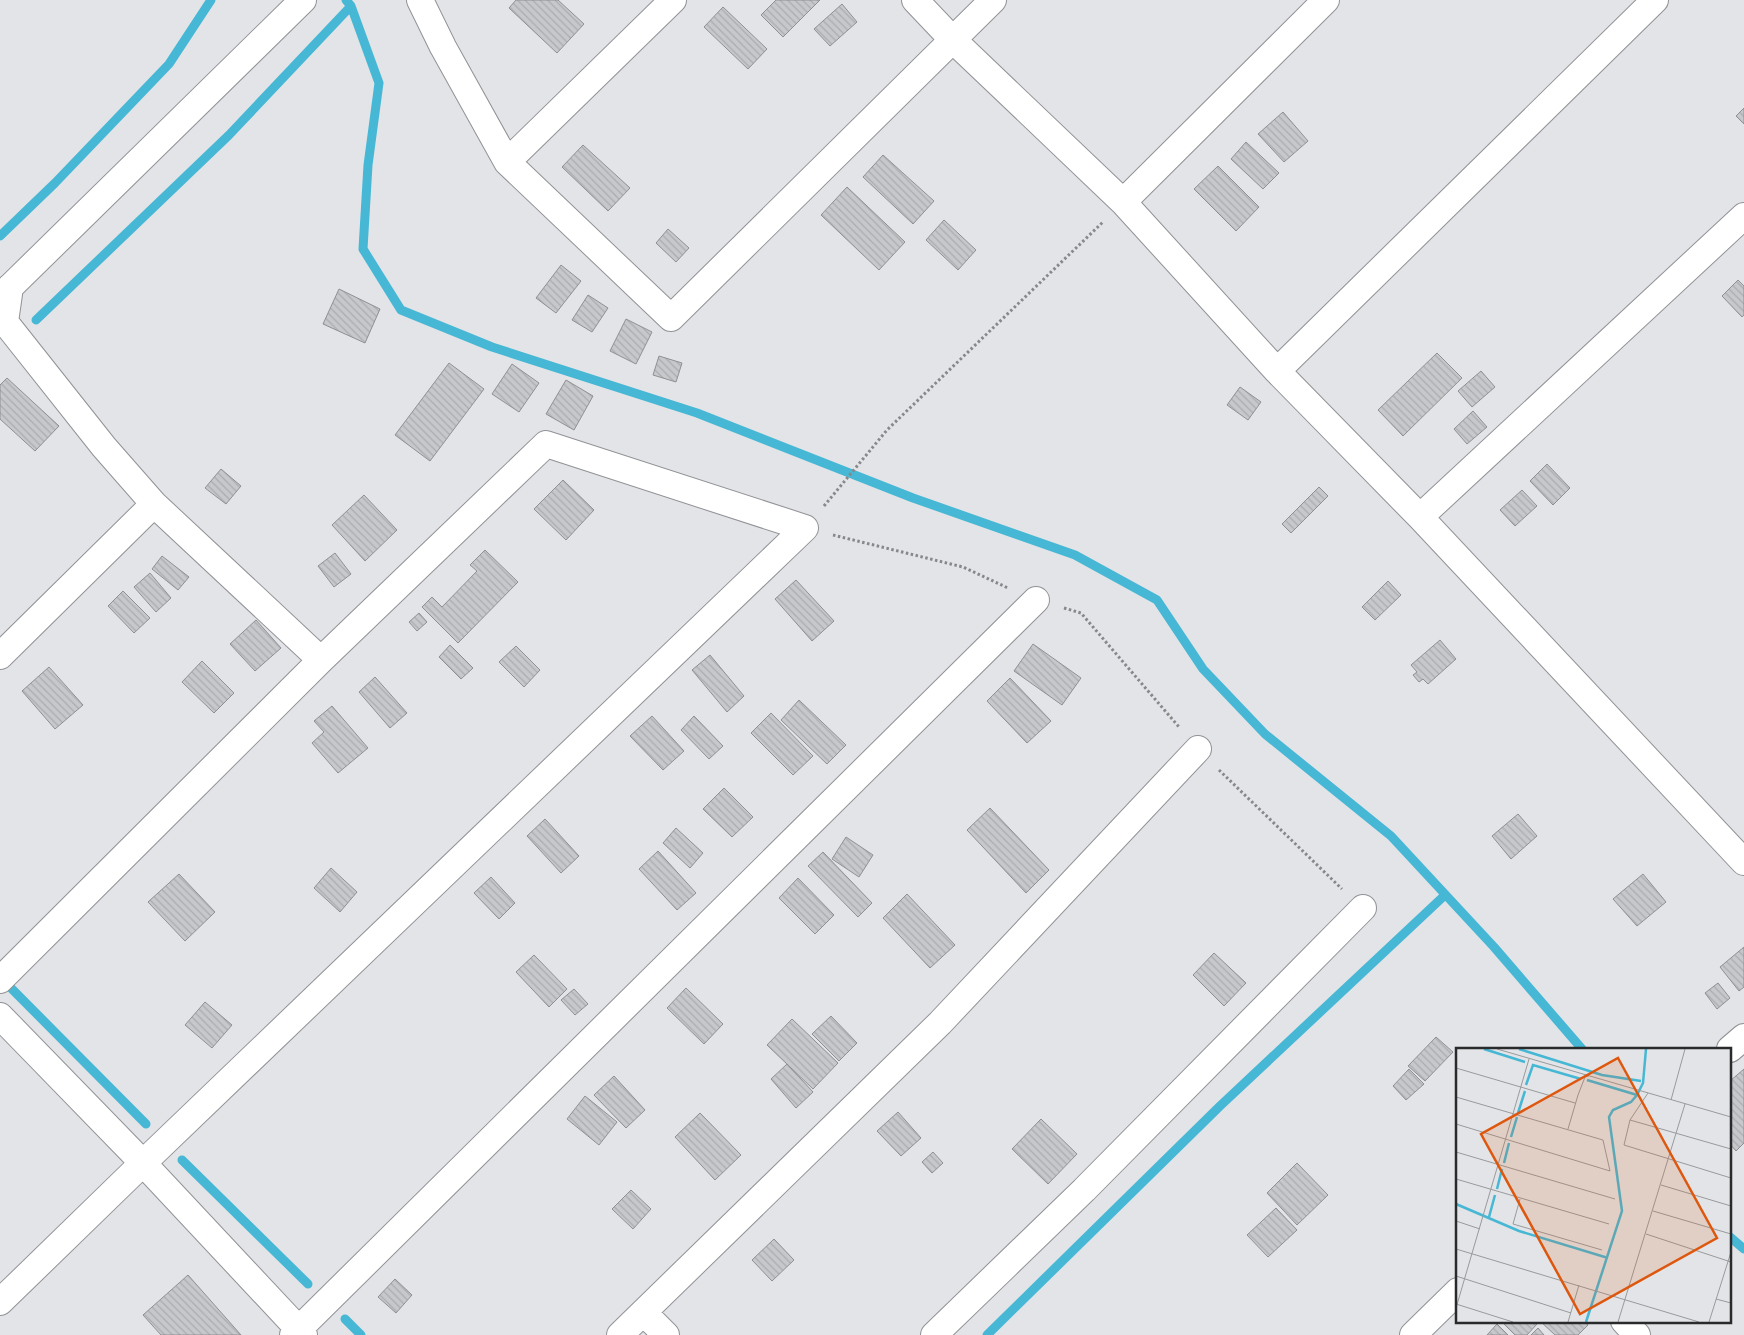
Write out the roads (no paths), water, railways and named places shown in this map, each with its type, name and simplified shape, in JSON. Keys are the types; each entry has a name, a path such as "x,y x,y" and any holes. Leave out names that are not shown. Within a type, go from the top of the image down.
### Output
{"street":[{"path":"303,0 5,292 5,322 104,447 154,504 321,660"},
{"path":"420,0 443,47 507,162 671,318 993,0"},
{"path":"507,162 673,0"},
{"path":"915,0 952,39 1123,202 1277,371 1420,517 1744,862"},
{"path":"1123,202 1326,0"},
{"path":"1277,371 1655,0"},
{"path":"1420,517 1744,216"},
{"path":"0,980 321,660 546,444 805,528 0,1302"},
{"path":"0,656 154,504"},
{"path":"0,1016 143,1163 298,1333 1036,600"},
{"path":"620,1335 940,1023 1198,749"},
{"path":"934,1335 1084,1190 1363,908"},
{"path":"1731,1048 1744,1037"},
{"path":"1413,1335 1456,1293"},
{"path":"644,1313 666,1335"},
{"path":"1625,1322 1637,1335"}],"waterway":[{"path":"0,236 55,183 169,64 211,0"},
{"path":"346,0 351,6 379,83 368,165 363,249 401,310 492,347 697,413 913,498 1075,555 1157,600 1203,669 1265,734 1391,836 1494,947 1581,1048"},
{"path":"36,320 229,135 351,6"},
{"path":"987,1335 1220,1106 1445,895"},
{"path":"4,981 146,1124"},
{"path":"182,1160 308,1284"},
{"path":"1732,1239 1744,1249"},
{"path":"345,1319 361,1335"}]}
